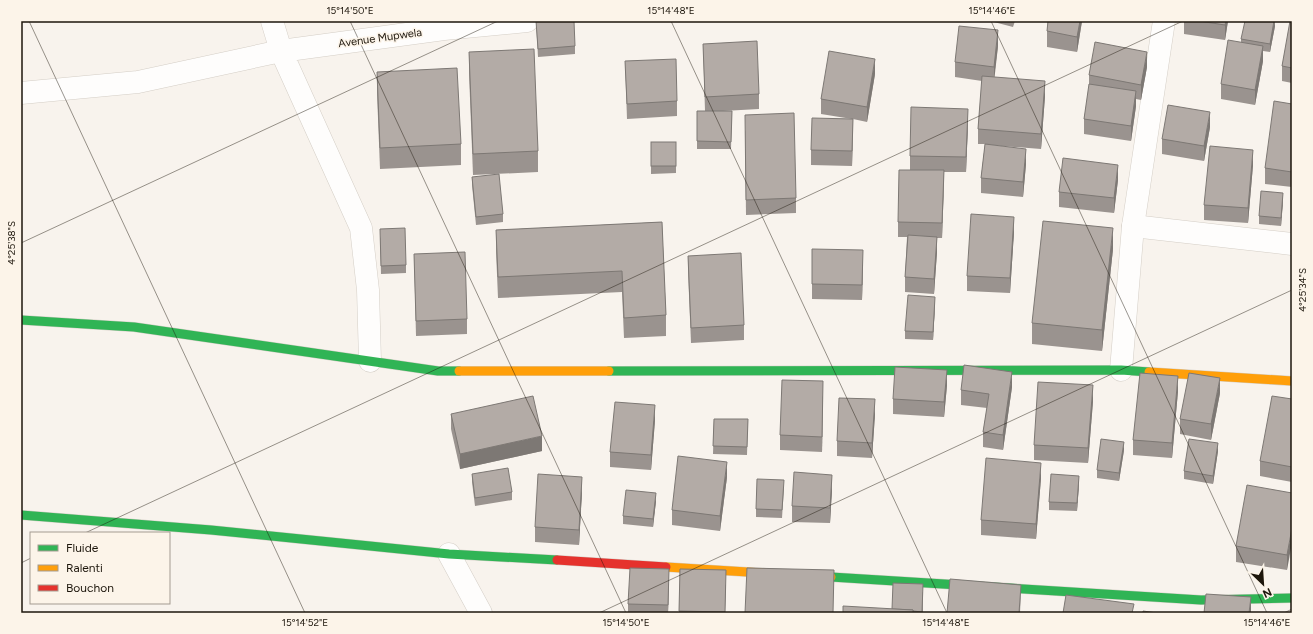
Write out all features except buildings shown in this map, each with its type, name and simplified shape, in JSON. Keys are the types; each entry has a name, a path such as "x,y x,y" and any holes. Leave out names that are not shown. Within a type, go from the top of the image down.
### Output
{"street":[{"path":"272,21 281,51 360,228 368,290 370,361"},
{"name":"Avenue Mupwela","path":"21,93 138,82 281,51 444,29 527,21"},
{"path":"1121,370 1133,226 1164,21"},
{"path":"1133,226 1292,244"},
{"path":"21,320 134,327 438,372 1121,370 1292,381"},
{"path":"21,515 211,530 449,554 966,584 1201,600 1292,598"},
{"path":"449,554 481,613"}],"traffic: fast":[{"path":"21,320 134,327 438,371 459,371"},
{"path":"609,371 1121,370 1149,372"},
{"path":"21,515 211,530 449,554 557,560"},
{"path":"831,577 1201,600 1292,598"}],"traffic: slow":[{"path":"459,371 609,371"},
{"path":"1149,372 1292,381"},
{"path":"666,567 831,577"}],"traffic: jam":[{"path":"557,560 666,567"}]}
